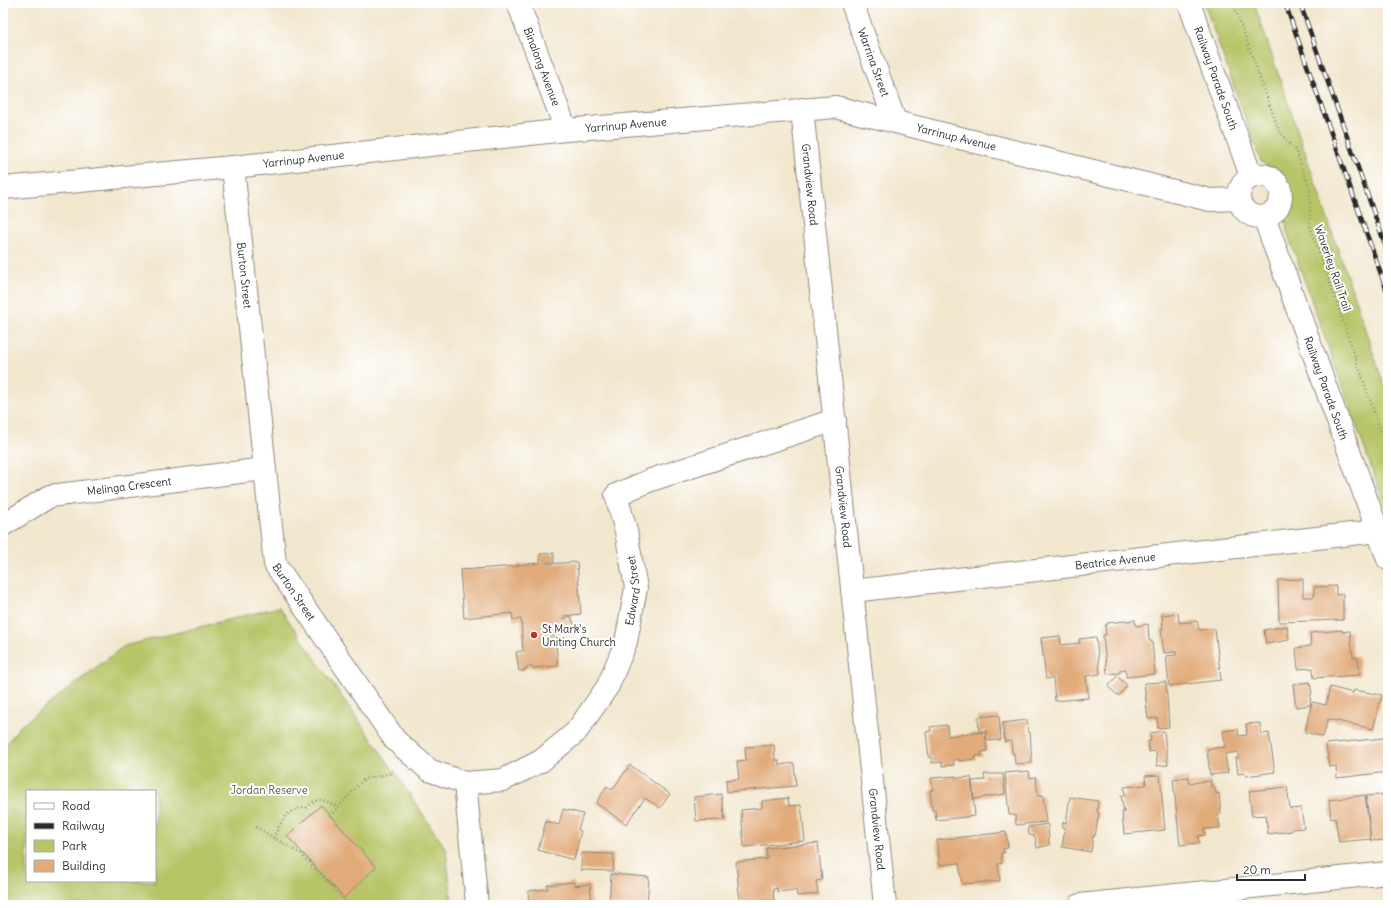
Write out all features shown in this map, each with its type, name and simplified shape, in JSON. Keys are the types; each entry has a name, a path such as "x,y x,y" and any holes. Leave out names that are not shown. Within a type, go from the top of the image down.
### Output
{"street":[{"name":"Binalong Avenue","path":"518,3 566,130"},
{"name":"Warrina Street","path":"852,3 895,122"},
{"name":"Railway Parade South","path":"1189,3 1251,176"},
{"name":"Yarrinup Avenue","path":"3,188 233,167 566,130 835,106 1210,200 1239,199"},
{"name":"Grandview Road","path":"802,109 884,905"},
{"name":"Burton Street","path":"233,167 275,564 395,740 429,770 465,783"},
{"path":"1258,174 1266,175 1272,178 1278,184 1280,189 1280,204 1270,215 1257,217 1250,215 1244,210 1239,199 1241,184 1251,176 1258,174"},
{"name":"Railway Parade South","path":"1264,216 1388,559"},
{"name":"Edward Street","path":"465,783 503,780 541,761 576,732 608,686 626,642 636,588 626,531 616,495 651,480 835,420"},
{"name":"Melinga Crescent","path":"3,525 50,496 264,469"},
{"name":"Beatrice Avenue","path":"852,591 1378,531"},
{"path":"465,783 477,905"},
{"path":"1080,905 1388,873"}],"path":[{"name":"Waverley Rail Trail","path":"1233,3 1278,131 1296,151 1310,188 1310,226 1388,452"},
{"path":"330,816 364,779 388,774 409,752"},
{"path":"273,838 283,819 289,813 298,808 306,808 314,800 321,800 338,807"},
{"path":"256,827 301,854 345,901 346,905"}],"green space":[{"path":"1204,3 1254,3 1388,396 1388,514 1287,232 1285,212 1287,194 1283,181 1275,171 1261,162"},
{"name":"Jordan Reserve","path":"279,607 392,768 446,849 452,905 3,905 3,749 19,727 124,646"}],"building":[{"path":"554,553 554,562 546,562 547,564 577,562 581,614 564,616 564,619 571,616 575,627 555,633 558,666 532,668 532,666 527,667 524,671 519,671 516,652 523,651 521,619 513,620 512,613 464,618 460,570 540,563 540,554"},
{"path":"1303,579 1303,597 1314,597 1314,587 1336,586 1336,595 1343,594 1343,620 1279,622 1278,580"},
{"path":"1178,613 1179,623 1197,621 1199,630 1215,629 1221,680 1169,686 1166,656 1176,655 1176,652 1164,653 1161,629 1163,629 1162,615"},
{"path":"1135,620 1136,626 1148,624 1149,641 1152,641 1155,674 1126,677 1126,669 1120,670 1120,673 1107,674 1103,635 1106,635 1105,625 1107,625 1107,623"},
{"path":"1287,626 1289,640 1266,644 1264,630"},
{"path":"1342,630 1342,632 1350,631 1353,657 1358,657 1360,675 1314,678 1313,668 1298,669 1296,648 1311,646 1310,633"},
{"path":"1060,636 1061,645 1080,643 1079,639 1096,637 1100,674 1086,676 1088,698 1055,701 1053,678 1046,679 1041,638"},
{"path":"1117,676 1127,685 1119,696 1108,687"},
{"path":"1166,682 1169,727 1158,728 1157,718 1148,719 1144,683"},
{"path":"1310,682 1312,694 1310,695 1311,705 1296,707 1293,684"},
{"path":"1330,687 1353,693 1354,690 1382,695 1373,729 1328,719 1323,737 1305,732 1312,702 1326,705"},
{"path":"999,715 1001,740 987,741 986,731 979,732 978,717"},
{"path":"1027,720 1028,733 1030,732 1032,763 1015,764 1011,741 1005,742 1002,723"},
{"path":"1260,723 1261,734 1269,733 1275,772 1246,776 1245,773 1238,774 1236,758 1238,758 1238,752 1225,754 1228,773 1210,775 1207,749 1225,747 1223,731 1238,729 1239,736 1247,735 1246,724"},
{"path":"947,725 948,736 985,732 987,751 981,752 982,756 975,756 976,759 959,761 959,759 953,760 954,765 942,766 942,762 932,763 932,757 929,758 926,732 931,731 930,727"},
{"path":"1164,731 1168,765 1157,766 1156,751 1149,752 1148,741 1151,741 1150,733"},
{"path":"1384,738 1384,742 1387,742 1388,772 1337,778 1336,766 1329,767 1326,744"},
{"path":"774,745 775,760 779,760 779,765 794,763 796,786 727,792 726,780 739,779 737,761 746,760 745,747"},
{"path":"630,765 670,794 660,808 645,798 626,824 596,803 607,786 612,790"},
{"path":"1029,771 1030,778 1036,777 1038,796 1043,795 1046,822 1016,825 1015,815 1009,815 1005,773"},
{"path":"984,774 1003,774 1005,794 974,799 972,781 985,780"},
{"path":"1160,775 1165,830 1124,834 1122,812 1124,812 1121,796 1125,796 1124,787 1146,785 1145,776"},
{"path":"956,776 956,778 971,777 975,816 936,820 935,810 932,810 930,790 933,790 931,778"},
{"path":"1189,777 1189,783 1211,781 1211,787 1215,787 1216,794 1219,793 1221,814 1218,814 1220,828 1204,829 1205,835 1198,836 1199,843 1180,845 1173,779"},
{"path":"1287,787 1290,809 1301,808 1304,828 1268,834 1266,815 1252,816 1249,791"},
{"path":"721,794 725,820 696,821 694,797"},
{"path":"1388,794 1388,840 1371,841 1366,796"},
{"path":"1365,795 1371,839 1339,842 1335,818 1331,819 1329,800"},
{"path":"1070,797 1098,801 1097,812 1099,813 1095,836 1093,836 1091,852 1062,847 1065,828 1062,828 1063,822 1066,823"},
{"path":"788,798 789,806 801,805 805,841 744,847 741,810 762,808 762,801"},
{"path":"321,805 376,867 344,898 287,836"},
{"path":"563,809 583,814 578,830 581,831 574,860 538,850 546,821 559,825"},
{"path":"1048,824 1049,845 1037,848 1035,836 1029,835 1028,827"},
{"path":"1006,832 1008,848 1003,849 1004,853 1001,853 1002,863 998,864 1000,881 962,884 959,863 940,865 937,840"},
{"path":"818,843 822,880 816,881 818,894 797,896 796,890 777,892 777,888 773,889 774,900 740,903 736,862 767,859 766,848"},
{"path":"582,853 614,854 613,871 581,870"},
{"path":"611,874 649,877 647,905 609,905"},
{"path":"574,882 574,886 590,884 592,905 529,905 528,891 548,889 547,885"}],"railway":[{"path":"1285,3 1388,294"},
{"path":"1300,3 1388,253"}],"place":[{"name":"St Mark's Uniting Church","path":"534,635"}]}
